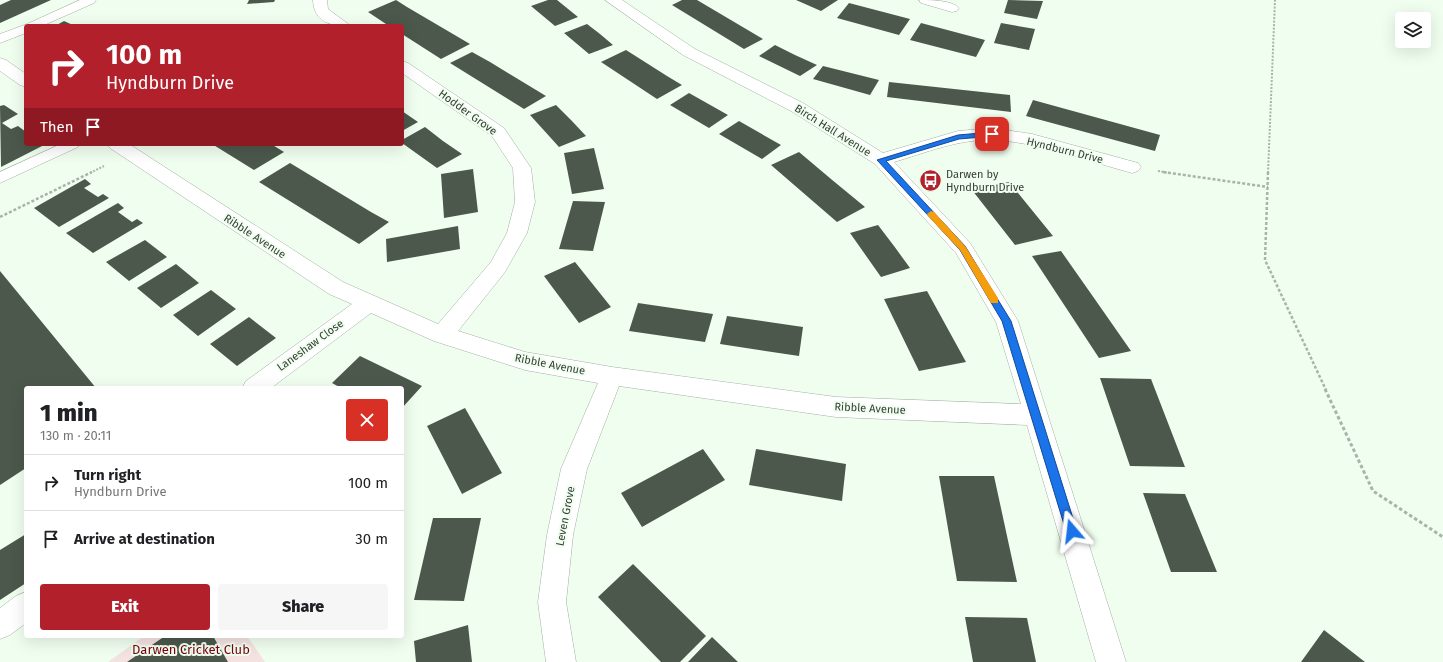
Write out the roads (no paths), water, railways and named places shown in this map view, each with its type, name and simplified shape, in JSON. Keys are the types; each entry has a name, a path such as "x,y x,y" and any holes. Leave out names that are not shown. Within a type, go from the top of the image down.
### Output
{"street":[{"path":"320,0 321,11 341,24"},
{"name":"Birch Hall Avenue","path":"612,0 689,52 797,106 881,160 962,248 1007,321 1037,415 1111,662"},
{"path":"926,0 952,8"},
{"path":"0,64 24,81"},
{"name":"Hodder Grove","path":"404,67 498,132 522,168 525,202 517,233 498,267 442,335"},
{"name":"Hyndburn Drive","path":"881,160 958,137 992,134 1032,140 1132,167"},
{"name":"Ribble Avenue","path":"124,149 336,288 367,304 442,335 525,361 612,376 836,407 1037,415"},
{"name":"Laneshaw Close","path":"257,386 367,304"},
{"name":"Leven Grove","path":"561,662 552,602 560,535 574,469 612,376"},
{"path":"0,625 24,607"}],"lane":[{"path":"36,24 90,0"},
{"path":"0,39 24,29"},
{"path":"0,178 69,146"}],"place":[{"name":"Darwen by Hyndburn Drive","path":"930,180"}],"park label":[{"name":"Darwen Cricket Club","path":"191,649"}]}
